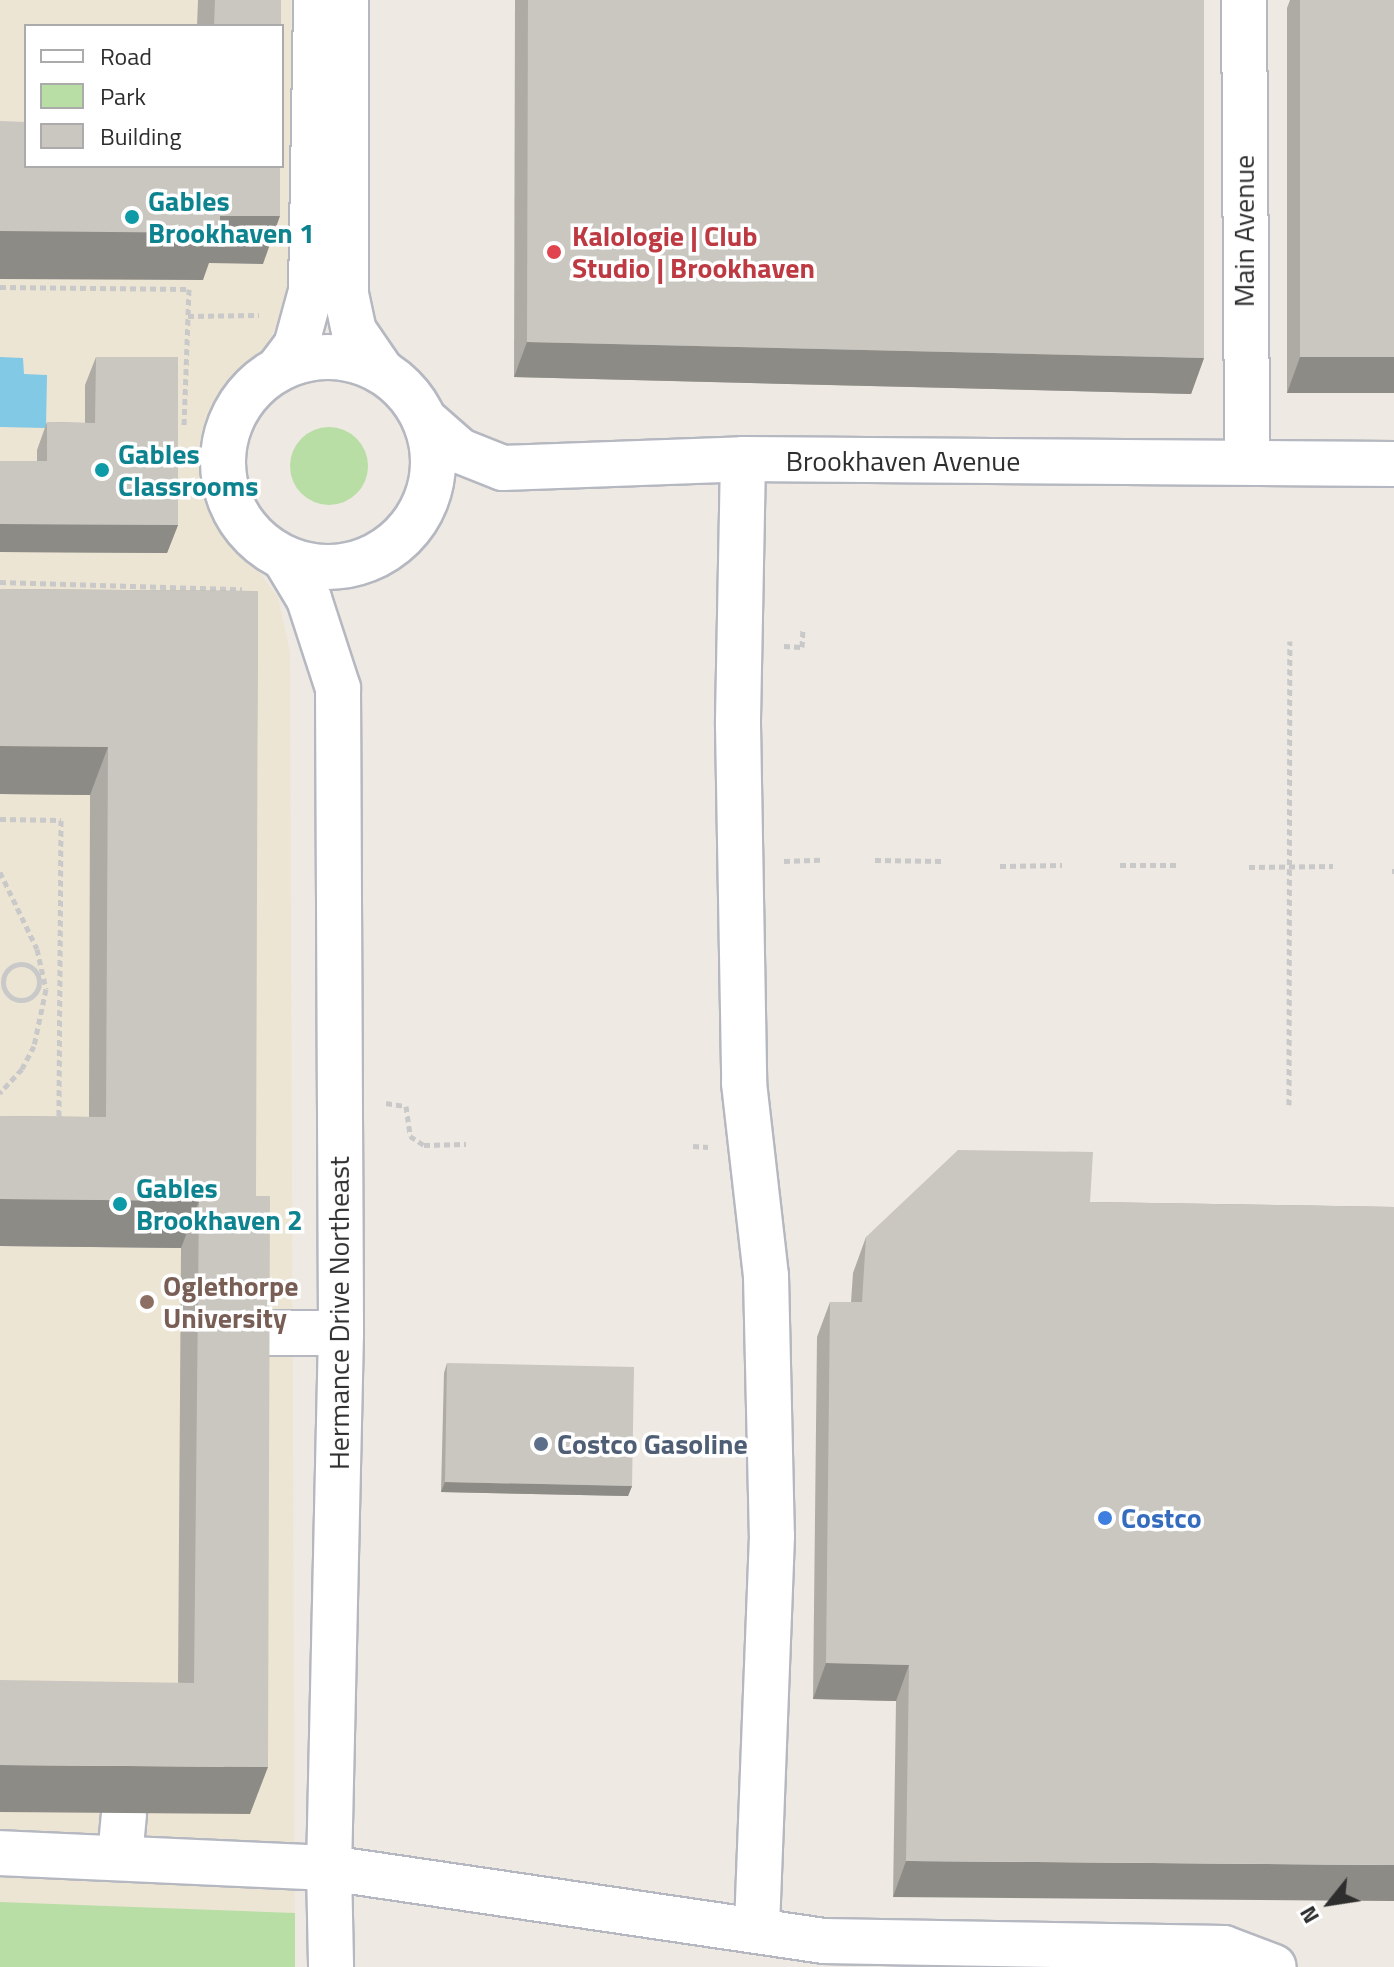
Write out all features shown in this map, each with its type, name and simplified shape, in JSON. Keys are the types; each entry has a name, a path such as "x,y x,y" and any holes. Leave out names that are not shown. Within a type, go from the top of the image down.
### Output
{"street":[{"name":"Hermance Drive Northeast","path":"316,0 298,109 311,291 296,346 280,367 252,387 233,415 223,447 224,482 242,522 257,540 285,559 320,568 362,563 389,550 414,525 430,494 435,457 427,422 408,392 380,369 354,331 346,294 346,0"},
{"name":"Main Avenue","path":"1244,0 1247,462"},
{"name":"Hermance Drive Northeast","path":"280,367 312,357 346,357 380,369"},
{"name":"Brookhaven Avenue","path":"427,422 460,451 503,468 743,459 1394,464"},
{"path":"743,459 738,725 744,1083 766,1276 772,1536 757,1931"},
{"path":"430,494 455,480 503,468"},
{"name":"Hermance Drive Northeast","path":"285,559 309,599 338,688 341,1333 329,1868 331,1967"},
{"name":"Hermance Drive Northeast","path":"328,661 335,625 362,563"},
{"path":"252,1333 341,1333"},
{"path":"120,1857 124,1814"},
{"path":"0,1853 329,1868 824,1941 1224,1948 1274,1967"}],"path":[{"path":"0,287 189,289 184,428"},
{"path":"188,316 271,315"},
{"path":"0,582 242,589"},
{"path":"777,645 802,647 803,628"},
{"path":"1289,1105 1290,641"},
{"path":"0,819 61,820 59,1127"},
{"path":"779,861 820,860"},
{"path":"875,860 942,861"},
{"path":"1000,866 1062,865"},
{"path":"1120,865 1179,865"},
{"path":"1249,867 1333,866"},
{"path":"0,872 19,903 42,982 34,1046 22,1069 0,1093"},
{"path":"42,982 33,996 22,1000 6,992 3,981 12,966 23,964 33,969 42,982 60,984"},
{"path":"386,1103 406,1106 410,1136 424,1145 466,1144"}],"shaded area":[{"name":"Oglethorpe University","path":"0,0 291,0 295,266 287,306 267,343 216,403 205,475 220,519 278,597 290,652 295,1967 0,1967"}],"green space":[{"path":"329,427 344,430 357,438 365,451 368,466 365,481 357,494 344,502 329,505 314,502 301,494 293,481 290,466 293,451 301,438 314,430"},
{"path":"0,1902 295,1913 295,1967 0,1967"}],"water":[{"path":"0,357 23,358 24,374 47,375 46,428 0,427"}],"building":[{"path":"215,0 281,0 281,24 214,24"},
{"path":"528,0 1204,0 1204,358 527,342"},
{"path":"1300,0 1394,0 1394,357 1300,357"},
{"path":"0,121 24,122 24,168 280,168 280,216 220,216 220,233 0,231"},
{"name":"Gables Classrooms","path":"96,357 178,357 178,525 0,524 0,461 47,461 47,422 95,423"},
{"name":"Gables Brookhaven 2","path":"0,589 258,591 256,1196 270,1196 268,1767 0,1765 0,1680 194,1683 199,1201 0,1199 0,1116 106,1117 108,747 0,746"},
{"name":"Costco","path":"958,1150 1093,1152 1090,1202 1394,1207 1394,1865 906,1861 909,1665 826,1663 830,1302 862,1302 866,1237"},
{"path":"447,1363 634,1367 632,1486 445,1482"}],"place":[{"name":"Gables Brookhaven 1","path":"132,217"},
{"name":"Kalologie | Club Studio | Brookhaven","path":"554,252"},
{"name":"Gables Classrooms","path":"102,470"},
{"name":"Gables Brookhaven 2","path":"120,1204"},
{"name":"Oglethorpe University","path":"147,1302"},
{"name":"Costco Gasoline","path":"541,1444"},
{"name":"Costco","path":"1105,1518"}]}
